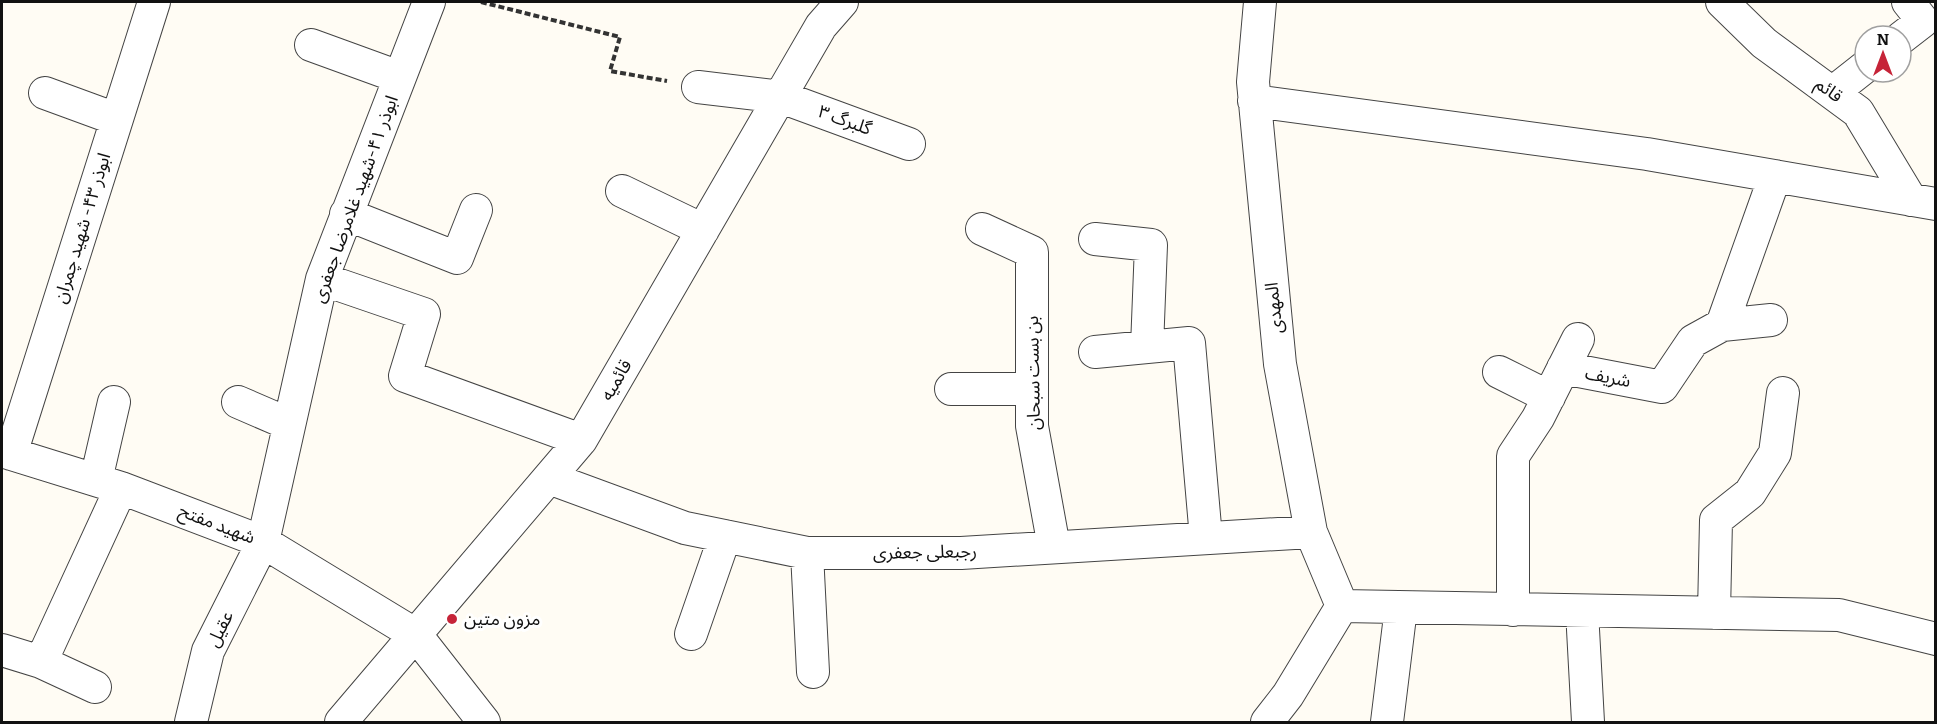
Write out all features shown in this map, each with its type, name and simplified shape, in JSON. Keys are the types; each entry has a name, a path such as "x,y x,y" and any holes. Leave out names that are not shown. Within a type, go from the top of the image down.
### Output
{"street":[{"name":"ابوذر ۴۳- شهید چمران","path":"6,452 154,2"},
{"name":"ابوذر ۴۱-شهید غلامرضا جعفری","path":"263,542 322,279 429,2"},
{"name":"قائمیه","path":"341,723 581,440 821,26 842,2"},
{"name":"المهدی","path":"1260,2 1252,82 1280,364 1311,531 1342,606"},
{"name":"قائم","path":"1722,2 1764,43 1858,112 1923,202"},
{"path":"1908,2 1923,21 1913,29"},
{"path":"311,45 399,77"},
{"path":"1832,93 1853,76"},
{"name":"گلبرگ ۳","path":"698,87 781,97 909,144"},
{"path":"45,93 116,119"},
{"path":"1254,101 1647,154 1923,202"},
{"path":"1771,320 1722,325 1775,176"},
{"path":"622,191 703,230"},
{"path":"346,214 457,258 476,210"},
{"name":"بن بست سبحان","path":"982,229 1032,252 1032,426 1054,547"},
{"path":"1095,239 1151,245 1147,347"},
{"path":"322,279 424,314 405,376 581,440"},
{"name":"شریف","path":"1513,610 1513,456 1549,398 1563,368 1662,387 1693,341 1722,325"},
{"path":"1563,368 1578,339"},
{"path":"1095,352 1189,343 1206,538"},
{"path":"1499,372 1549,398"},
{"path":"951,389 1032,389"},
{"path":"1714,613 1716,520 1750,493 1775,453 1783,393"},
{"path":"41,662 109,484 114,402"},
{"path":"238,402 289,424"},
{"name":"شهید مفتح","path":"6,452 109,484 263,542 416,635"},
{"name":"رجبعلی جعفری","path":"549,478 685,528 807,553 961,553 1311,531"},
{"path":"692,634 726,536"},
{"name":"عقیل","path":"191,723 208,651 263,542"},
{"path":"807,553 813,672"},
{"path":"1267,723 1288,695 1342,606 1839,615 1934,630"},
{"path":"1387,723 1401,608"},
{"path":"1582,611 1588,723"},
{"path":"416,635 484,723"},
{"path":"2,650 41,662 95,687"}],"path":[{"path":"481,2 620,37 610,71 698,87"}],"place":[{"name":"مزون متین","path":"452,619"}]}
